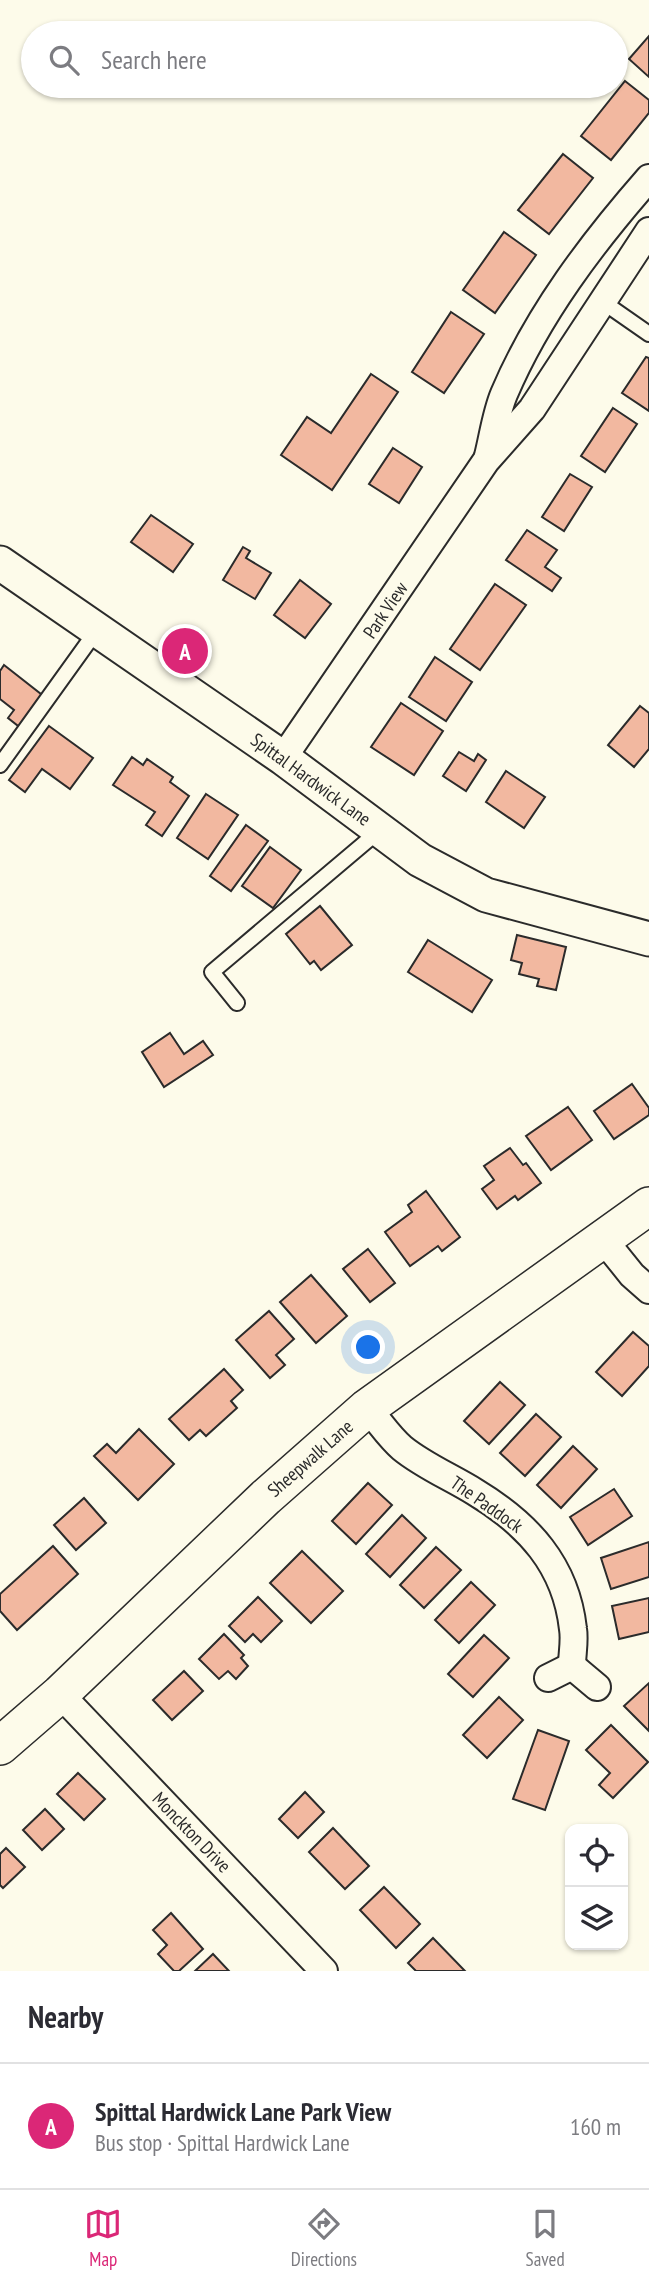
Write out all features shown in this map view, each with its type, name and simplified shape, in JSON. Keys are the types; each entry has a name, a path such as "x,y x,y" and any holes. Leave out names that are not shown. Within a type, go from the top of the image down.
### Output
{"main road":[{"name":"Sheepwalk Lane","path":"0,1746 60,1694 266,1497 367,1408 649,1206"}],"street":[{"name":"Park View","path":"486,461 503,396 545,312 628,201 649,178"},
{"name":"Park View","path":"283,758 486,461 532,409 649,231"},
{"name":"Spittal Hardwick Lane","path":"0,563 283,758 420,860 486,895 649,939"},
{"path":"603,1239 632,1275 649,1290"},
{"name":"The Paddock","path":"367,1408 400,1446 477,1492 520,1523 544,1551 562,1581 574,1630 572,1666"},
{"path":"548,1678 572,1666 597,1687"},
{"name":"Monckton Drive","path":"60,1694 324,1971"}],"lane":[{"path":"603,302 649,334"},
{"path":"0,765 97,630"},
{"path":"237,1003 212,972 382,830"}],"building":[{"path":"649,36 649,77 629,59"},
{"path":"628,83 649,100 649,113 611,160 581,136 611,98 628,98"},
{"path":"563,154 593,178 549,234 518,210"},
{"path":"504,232 536,255 495,313 463,290"},
{"path":"451,312 484,334 444,393 412,372"},
{"path":"646,357 649,358 649,411 622,393"},
{"path":"371,374 398,392 332,490 281,455 307,417 331,433"},
{"path":"613,408 637,424 605,472 581,456"},
{"path":"393,448 422,467 399,503 369,484"},
{"path":"570,474 592,487 564,531 542,517"},
{"path":"151,515 193,544 173,572 131,542"},
{"path":"527,530 557,550 545,567 561,578 552,591 506,560"},
{"path":"243,547 250,551 246,558 271,573 255,599 223,580"},
{"path":"300,580 331,604 305,638 274,615"},
{"path":"495,584 526,605 480,670 450,649"},
{"path":"435,657 472,682 446,721 409,697"},
{"path":"4,665 46,698 22,729 8,718 14,710 0,699 0,671"},
{"path":"401,703 443,731 414,775 371,747"},
{"path":"640,706 649,713 649,749 634,767 608,745"},
{"path":"49,726 93,758 70,789 42,769 25,792 9,780"},
{"path":"459,752 474,761 478,754 486,760 466,791 443,776"},
{"path":"132,757 143,765 147,759 173,777 170,782 189,796 162,836 146,825 155,812 113,785"},
{"path":"506,771 545,797 524,828 486,802"},
{"path":"206,794 238,815 208,859 177,838"},
{"path":"246,825 268,841 231,891 210,876"},
{"path":"270,847 301,870 273,908 242,886"},
{"path":"320,906 352,945 321,970 314,961 310,964 286,934"},
{"path":"517,935 566,947 556,990 537,986 539,979 519,974 522,963 511,960"},
{"path":"428,940 492,980 472,1012 408,972"},
{"path":"170,1033 184,1054 203,1041 213,1055 164,1087 142,1052"},
{"path":"632,1084 649,1108 649,1115 614,1139 594,1111"},
{"path":"568,1107 592,1140 551,1170 526,1136"},
{"path":"510,1148 541,1183 518,1200 515,1196 497,1209 482,1189 494,1180 484,1166"},
{"path":"426,1191 460,1237 442,1251 438,1246 410,1266 385,1232 412,1212 408,1205"},
{"path":"368,1249 395,1283 370,1302 343,1269"},
{"path":"311,1275 347,1316 316,1343 280,1302"},
{"path":"269,1311 294,1339 276,1355 285,1365 270,1378 236,1340"},
{"path":"633,1332 649,1346 649,1366 622,1396 596,1372"},
{"path":"224,1369 243,1390 231,1401 237,1408 206,1436 200,1430 189,1440 169,1419"},
{"path":"500,1382 525,1405 489,1444 464,1421"},
{"path":"536,1414 561,1437 525,1476 500,1453"},
{"path":"139,1429 174,1464 138,1500 94,1456 107,1444 116,1453"},
{"path":"573,1446 597,1469 561,1508 537,1485"},
{"path":"368,1483 392,1505 356,1544 332,1521"},
{"path":"614,1489 632,1516 588,1545 570,1517"},
{"path":"84,1498 106,1523 76,1550 54,1525"},
{"path":"402,1515 426,1538 390,1577 366,1554"},
{"path":"649,1542 649,1577 611,1589 601,1558"},
{"path":"53,1546 78,1574 17,1630 0,1611 0,1594"},
{"path":"436,1547 461,1570 424,1608 400,1585"},
{"path":"302,1551 343,1591 311,1623 270,1583"},
{"path":"471,1582 495,1605 459,1643 435,1620"},
{"path":"258,1597 282,1621 261,1642 253,1634 245,1642 229,1626"},
{"path":"649,1598 649,1632 619,1639 612,1606"},
{"path":"224,1634 244,1655 241,1658 248,1666 236,1679 228,1671 219,1679 199,1659"},
{"path":"484,1635 509,1658 473,1697 448,1674"},
{"path":"184,1671 203,1691 172,1720 153,1700"},
{"path":"649,1683 649,1731 624,1706"},
{"path":"499,1697 523,1720 487,1758 463,1735"},
{"path":"611,1725 648,1762 613,1798 599,1785 610,1773 586,1750"},
{"path":"538,1730 569,1741 545,1810 513,1799"},
{"path":"78,1773 105,1799 84,1820 57,1794"},
{"path":"305,1792 324,1812 298,1838 279,1819"},
{"path":"45,1809 64,1829 42,1850 23,1830"},
{"path":"333,1828 369,1866 345,1889 309,1852"},
{"path":"6,1848 25,1867 3,1888 0,1885 0,1854"},
{"path":"384,1887 420,1924 396,1948 360,1910"},
{"path":"171,1913 203,1949 179,1971 174,1971 158,1954 167,1945 153,1930"},
{"path":"433,1938 465,1971 416,1971 408,1963"},
{"path":"213,1954 229,1971 195,1971"}],"place":[{"name":"Spittal Hardwick Lane Park View","path":"185,651"}]}
